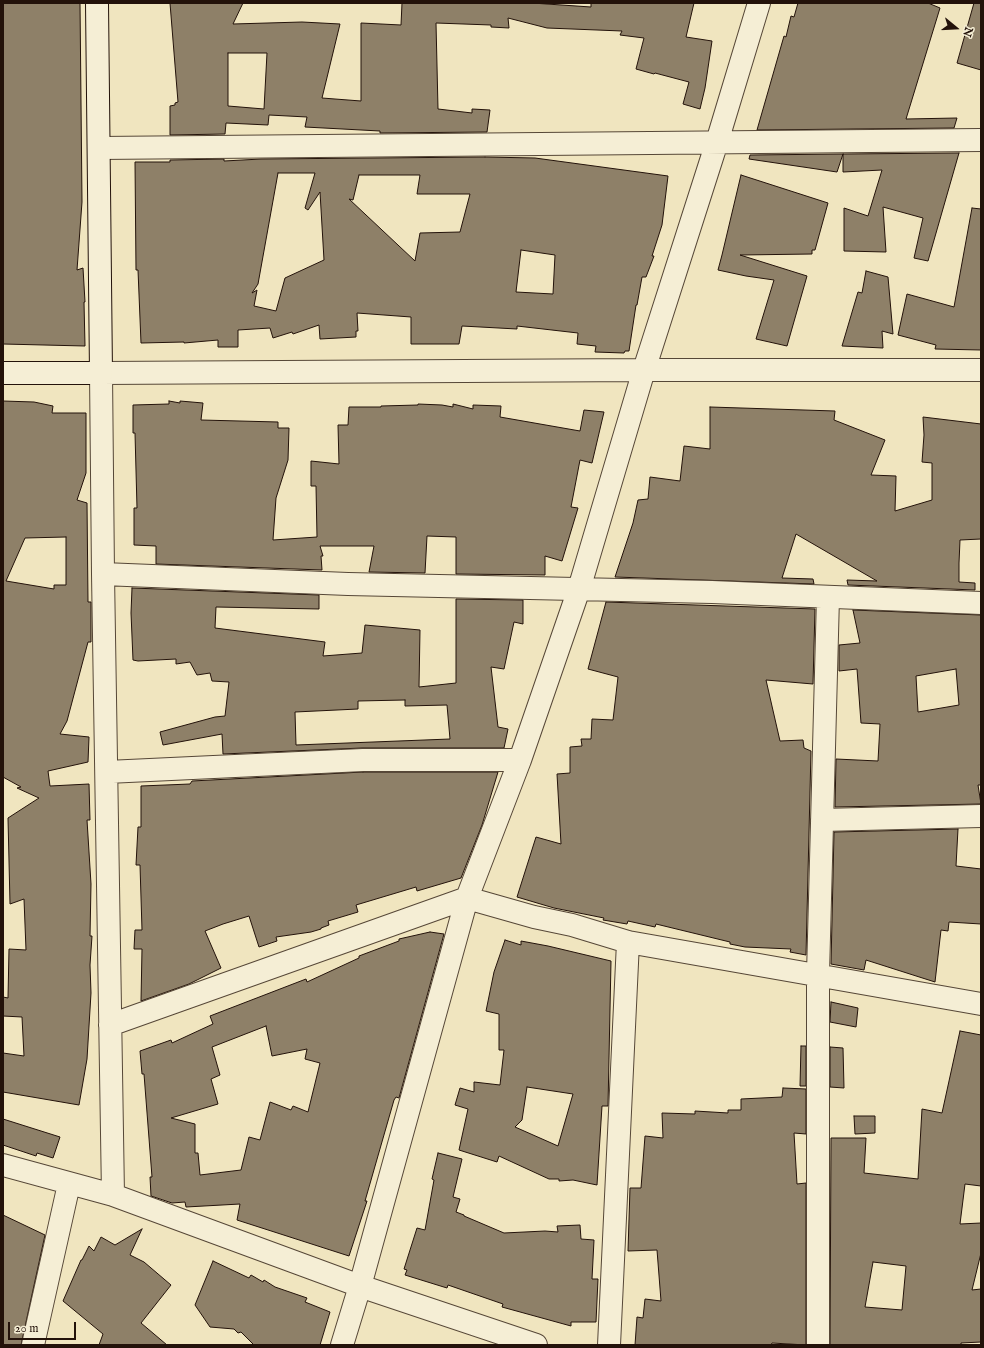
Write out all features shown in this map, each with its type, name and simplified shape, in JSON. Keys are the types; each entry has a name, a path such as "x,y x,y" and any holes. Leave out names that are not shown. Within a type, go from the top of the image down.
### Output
{"street":[{"path":"97,3 103,574 113,1195"},
{"path":"342,1345 360,1286 467,898 520,760 579,589 644,370 717,142 759,3"},
{"path":"99,148 981,140"},
{"path":"3,373 981,370"},
{"path":"103,574 348,584 579,589 981,603"},
{"path":"818,1345 818,974 828,597"},
{"path":"107,772 363,760 520,760"},
{"path":"822,820 981,816"},
{"path":"110,1025 467,898 534,917 572,925 628,942 818,974 981,1004"},
{"path":"609,1345 628,942"},
{"path":"3,1165 113,1195 360,1286 536,1345"},
{"path":"33,1345 69,1184"}],"building":[{"path":"3,3 80,3 82,202 77,270 83,268 85,346 3,344"},
{"path":"170,3 243,3 233,24 302,22 340,24 322,98 361,101 361,23 401,25 402,3 532,3 591,7 591,3 694,3 686,37 712,41 705,88 700,109 683,104 689,82 636,69 644,38 620,35 622,31 547,28 508,18 509,28 491,27 491,25 436,23 438,109 472,113 472,109 490,110 487,132 380,133 380,131 305,127 307,117 269,115 268,125 226,123 225,134 170,135 170,106 175,105 175,103 178,102","holes":["228,53 267,53 264,109 228,106"]},
{"path":"798,3 928,3 940,8 906,119 957,118 954,128 757,130 784,36 786,37 791,16 794,17"},
{"path":"974,3 981,3 981,70 957,63"},
{"path":"959,153 928,261 914,258 923,218 883,207 886,252 844,251 844,208 868,216 882,170 843,172 843,154"},
{"path":"843,154 837,172 749,159 750,155"},
{"path":"535,158 668,176 662,225 652,256 654,256 646,277 642,277 629,351 625,351 624,353 595,352 596,346 577,344 578,333 517,326 517,329 462,326 459,344 411,344 411,317 357,313 358,331 356,331 356,337 320,339 319,325 293,334 292,332 273,338 270,328 238,330 238,347 218,347 218,340 184,343 141,343 138,270 136,270 135,162 261,159","holes":["278,173 315,173 305,208 308,210 320,192 324,260 285,278 276,311 254,306 257,290 252,293 258,284","359,175 420,175 417,194 470,194 460,232 420,233 415,261 349,199 353,200","521,250 555,255 553,294 516,292"]},
{"path":"741,175 828,203 815,250 812,250 812,254 740,255 807,276 787,346 756,339 774,280 718,270"},
{"path":"972,208 981,209 981,350 935,349 936,345 898,335 907,294 954,307"},
{"path":"866,271 888,277 893,334 882,331 883,348 842,346 858,292 862,293"},
{"path":"3,401 34,402 53,406 52,413 86,413 86,473 77,500 87,503 88,602 91,602 91,642 88,642 67,721 60,734 89,737 88,762 48,771 50,786 89,784 90,820 87,820 91,884 91,993 87,1059 79,1105 3,1092 3,1053 24,1056 22,1017 3,1016 3,997 8,998 9,949 26,950 24,899 10,904 8,818 39,798 17,788 21,787 3,777","holes":["66,537 66,585 54,585 54,589 6,581 25,538"]},
{"path":"169,401 180,403 180,401 203,403 201,420 278,422 278,428 289,428 288,460 276,498 273,540 317,537 316,486 311,486 311,461 339,464 338,425 348,425 349,407 381,407 418,404 453,407 453,404 473,409 473,405 501,406 500,417 580,431 584,410 604,412 592,463 580,460 571,507 578,508 562,561 545,556 545,575 456,574 456,537 427,536 425,573 369,572 374,546 320,546 323,556 321,556 322,570 156,564 156,546 134,545 134,508 137,508 133,405 169,404"},
{"path":"710,407 835,411 834,420 885,440 871,475 896,476 895,511 932,500 932,463 922,462 924,435 923,417 981,424 981,539 960,540 959,563 959,582 975,583 975,590 848,585 847,580 877,581 796,534 782,578 813,579 814,584 615,577 633,523 638,500 648,499 650,477 680,481 684,446 710,449"},
{"path":"132,588 319,595 319,609 216,607 215,628 325,642 323,656 362,653 365,625 420,630 419,687 456,683 456,599 523,600 523,624 514,622 504,669 491,667 498,727 508,729 504,748 362,748 223,754 222,734 163,745 160,732 215,717 225,716 229,682 212,681 210,673 197,675 190,662 176,664 176,659 133,660 131,613","holes":["405,700 405,706 447,705 450,739 296,745 295,712 358,709 358,701"]},
{"path":"606,602 815,609 813,684 766,680 780,741 803,740 804,748 811,751 806,955 790,952 791,949 745,947 730,944 730,942 656,924 655,927 628,921 627,924 603,920 604,918 554,908 517,897 536,837 561,844 557,774 570,773 570,747 582,746 581,739 591,739 592,719 613,720 618,677 588,669"},
{"path":"853,610 981,615 981,785 978,785 981,804 835,807 836,759 878,761 880,724 861,723 857,669 839,671 839,645 860,643","holes":["956,669 959,705 918,712 916,676"]},
{"path":"363,772 498,772 482,825 461,878 417,891 416,887 356,905 358,912 328,921 329,925 321,929 311,932 276,937 277,941 259,947 249,916 223,924 205,931 221,968 189,984 141,1001 142,949 134,949 135,930 142,930 140,865 136,865 138,827 141,827 141,786 190,784 192,781"},
{"path":"958,829 956,866 981,869 981,924 949,922 948,931 941,930 935,982 866,960 864,970 831,964 834,832"},
{"path":"430,932 444,934 399,1098 396,1097 394,1100 365,1201 367,1201 349,1256 237,1220 240,1204 186,1207 185,1202 172,1203 151,1196 150,1177 152,1177 144,1074 142,1074 140,1051 171,1040 172,1043 213,1024 210,1016 306,979 307,982 359,958 359,956 399,941 399,939","holes":["266,1026 272,1056 307,1049 305,1059 320,1063 308,1112 293,1106 291,1110 270,1102 260,1140 249,1137 241,1170 200,1175 198,1153 195,1153 195,1124 171,1118 218,1104 211,1079 220,1075 212,1047"]},
{"path":"505,940 521,945 521,941 548,946 611,961 608,1106 602,1106 597,1185 573,1180 559,1181 559,1179 549,1179 499,1156 497,1162 459,1150 468,1109 455,1105 460,1088 474,1092 474,1082 500,1085 504,1050 499,1050 499,1014 486,1011 494,972","holes":["527,1087 573,1094 558,1146 515,1127 522,1120"]},
{"path":"831,1002 858,1008 856,1027 830,1022"},
{"path":"960,1031 981,1035 981,1186 965,1184 960,1224 981,1223 981,1253 972,1290 981,1289 981,1342 961,1343 961,1345 830,1345 831,1138 866,1138 864,1173 918,1179 922,1109 942,1113","holes":["873,1262 906,1266 902,1310 865,1307"]},
{"path":"801,1046 806,1046 806,1086 800,1086"},
{"path":"830,1047 843,1048 844,1088 830,1087"},
{"path":"783,1088 806,1089 806,1134 794,1133 797,1184 806,1183 806,1345 772,1343 771,1345 635,1345 637,1317 643,1318 645,1299 661,1301 657,1250 628,1251 630,1188 641,1188 645,1136 663,1138 662,1113 695,1114 695,1111 728,1113 728,1110 741,1110 741,1099 782,1097"},
{"path":"854,1116 875,1116 875,1133 855,1134"},
{"path":"3,1119 60,1137 53,1158 37,1153 36,1156 3,1145"},
{"path":"438,1153 462,1159 453,1197 460,1199 456,1212 504,1233 545,1231 558,1232 557,1226 580,1225 581,1239 594,1240 592,1279 598,1279 596,1322 571,1322 571,1326 502,1307 503,1304 448,1285 447,1288 405,1275 407,1270 404,1269 417,1228 425,1230 434,1180 432,1179"},
{"path":"3,1215 45,1235 21,1345 3,1345"},
{"path":"142,1229 130,1255 144,1262 171,1285 141,1323 167,1345 99,1345 103,1334 63,1301 81,1260 89,1246 94,1251 101,1237 115,1245"},
{"path":"213,1261 249,1278 251,1275 263,1282 264,1280 275,1287 307,1298 305,1302 330,1312 320,1345 254,1345 241,1332 238,1333 234,1329 210,1327 195,1305"}]}
